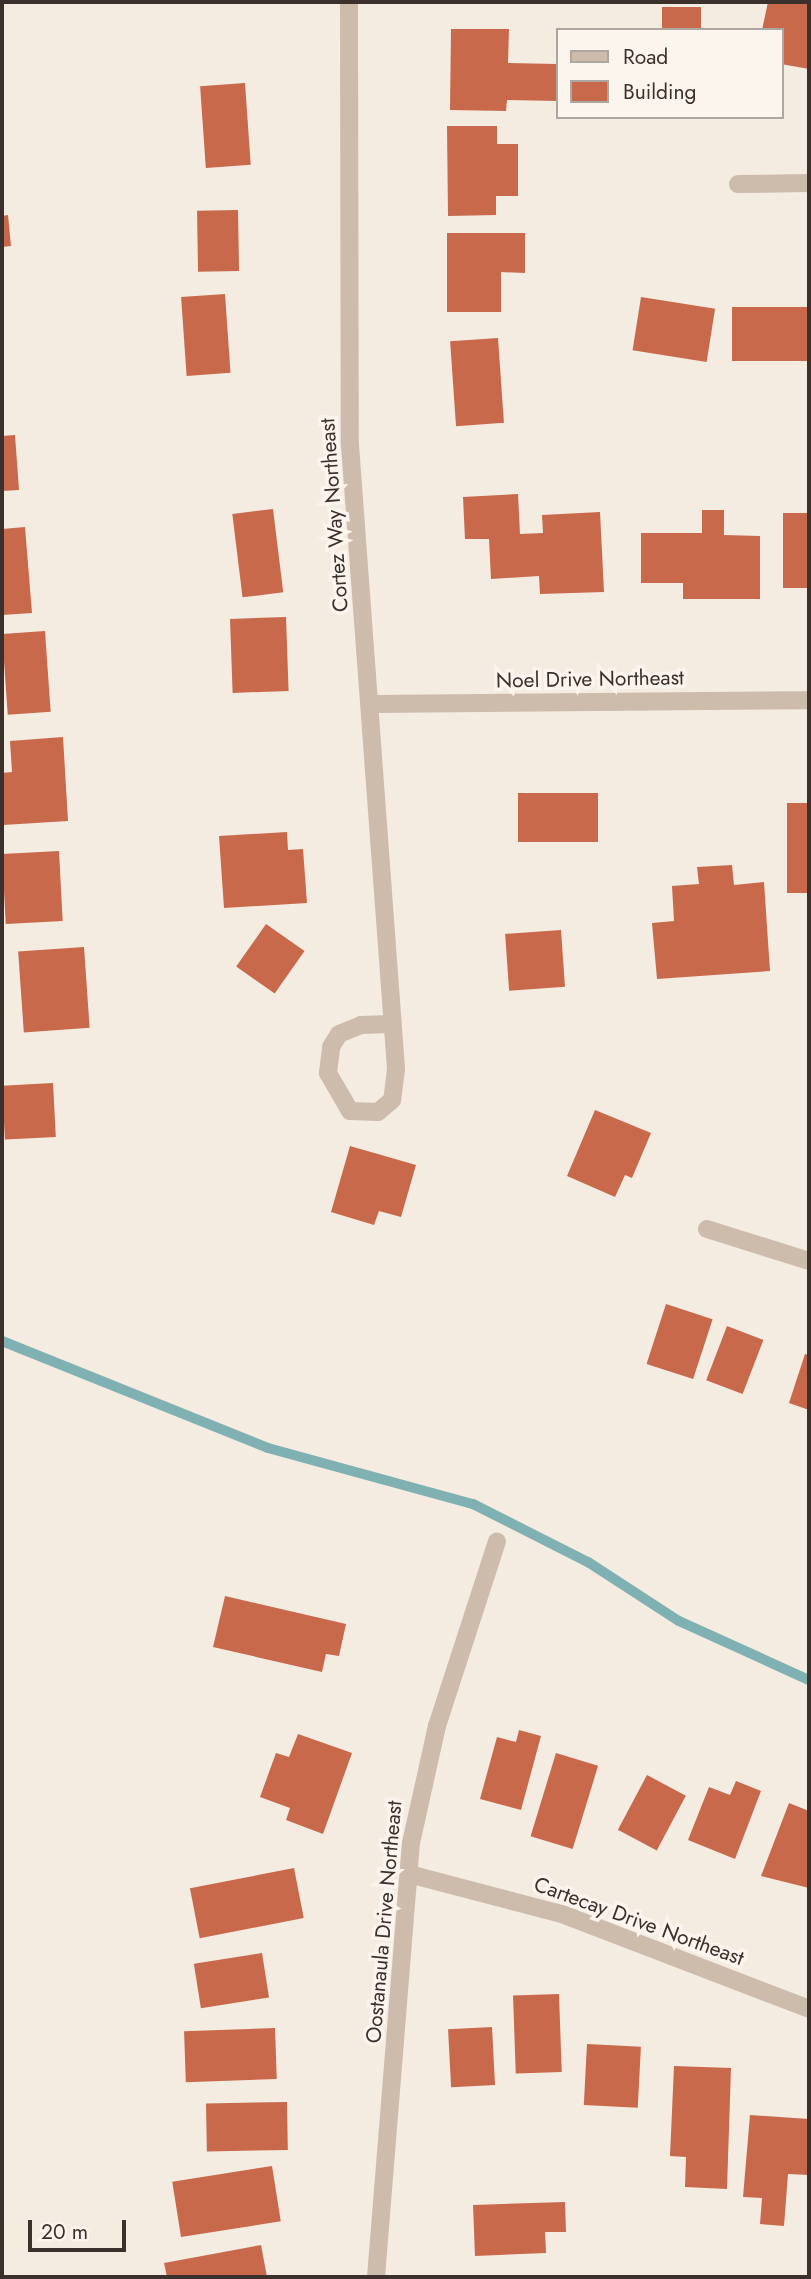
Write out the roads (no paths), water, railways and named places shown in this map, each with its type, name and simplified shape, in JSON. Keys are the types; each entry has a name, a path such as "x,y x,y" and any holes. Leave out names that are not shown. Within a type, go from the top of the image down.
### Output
{"street":[{"name":"Cortez Way Northeast","path":"349,2 350,445 371,704 391,1024 393,1100 378,1112 350,1111 334,1090 331,1046 338,1034 361,1025 391,1024"},
{"path":"738,184 809,183"},
{"name":"Noel Drive Northeast","path":"371,704 809,700"},
{"path":"707,1229 809,1261"},
{"name":"Oostanaula Drive Northeast","path":"376,2277 410,1874 420,1786 496,1541"},
{"name":"Cartecay Drive Northeast","path":"410,1874 562,1914 809,2009"}],"waterway":[{"path":"2,1341 268,1448 473,1504 588,1562 679,1621 809,1680"}]}
